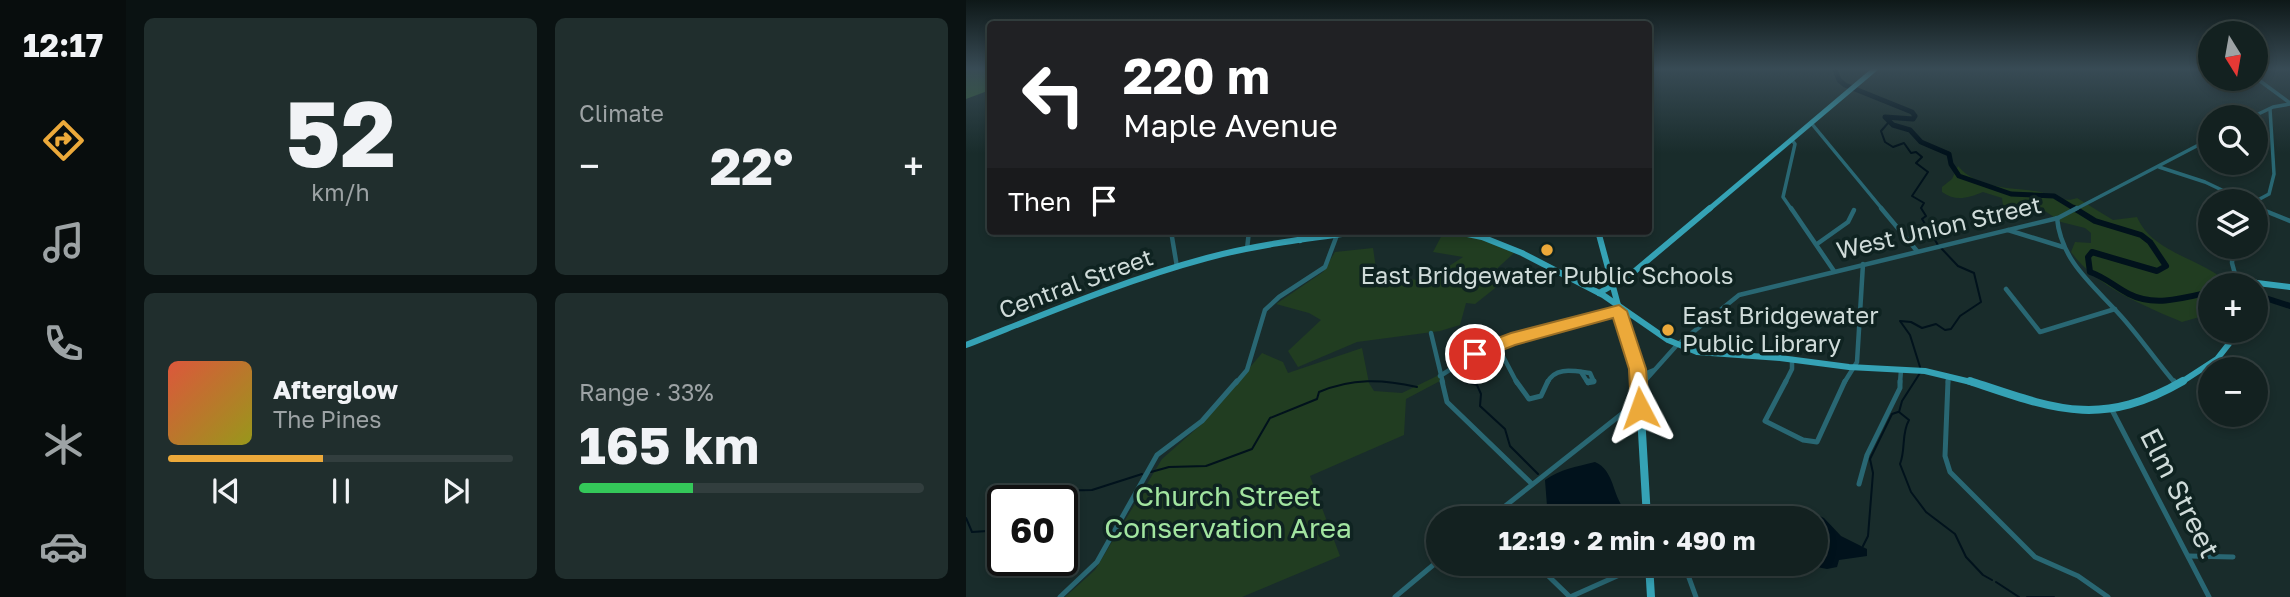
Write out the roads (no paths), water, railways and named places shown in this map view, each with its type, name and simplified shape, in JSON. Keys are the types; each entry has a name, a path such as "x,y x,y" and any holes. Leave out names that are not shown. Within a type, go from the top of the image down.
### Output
{"main road":[{"path":"1599,293 1612,288 1845,97"},
{"path":"1300,240 1306,235"},
{"name":"Central Street","path":"966,342 1177,267 1247,250 1337,235"},
{"path":"1473,235 1493,239 1599,293 1677,345 1711,355 1792,359 1948,375 2053,407 2086,411 2112,410 2208,368 2232,343"},
{"path":"1599,235 1639,381 1646,506"},
{"path":"2268,284 2290,287"},
{"path":"1648,576 1651,597"}],"street":[{"path":"2268,195 2274,181 2270,109 2290,103"},
{"path":"1812,124 1917,251"},
{"path":"1792,140 1795,145 1783,197 1835,271"},
{"name":"West Union Street","path":"1639,381 1650,378 1677,345 1739,295 2057,218 2198,145"},
{"path":"2158,167 2220,189"},
{"path":"1817,244 1848,222 1854,210"},
{"path":"2268,212 2290,221"},
{"path":"2057,218 2064,247 2082,276 2115,309 2176,384"},
{"path":"2007,230 2064,247"},
{"path":"1172,235 1177,267"},
{"path":"1247,250 1249,235"},
{"path":"1060,597 1097,562 1157,455 1202,421 1245,372 1251,362 1261,317 1270,304 1325,267 1337,235"},
{"path":"1792,359 1791,373 1765,421 1803,440 1819,440 1857,362 1863,264"},
{"path":"2006,289 2040,332 2115,309"},
{"path":"1440,376 1475,354 1497,345 1618,307"},
{"path":"1432,336 1445,396 1451,407 1532,484"},
{"path":"1497,345 1522,393 1529,399 1541,396 1554,373 1566,370 1581,372"},
{"path":"1859,484 1867,455 1900,388 1901,370"},
{"path":"1948,375 1945,456 1950,472 2035,557 2078,576 2108,597"},
{"path":"1504,506 1628,409 1641,404"},
{"name":"Elm Street","path":"2112,410 2210,597"},
{"path":"2189,556 2233,557"},
{"path":"1395,597 1426,571"},
{"path":"1548,576 1570,597 1619,576"},
{"path":"1689,576 1696,597"}],"water":[{"path":"1595,462 1607,473 1622,506 1547,506 1545,480 1563,471"},
{"path":"1828,522 1841,536 1867,549 1867,556 1839,560 1837,567 1828,569"}],"waterway":[{"path":"1874,97 1912,112 1915,116 1913,119 1885,117 1893,125 1910,130 1921,142 1949,154 1951,164 1959,176 2011,194 2054,196 2077,210"},
{"path":"1889,122 1881,131 1885,142 1893,147 1904,143 1911,153 1916,152 1922,157 1916,163 1928,172 1912,196 1924,203 1921,208 1926,216 1922,219 1938,245"},
{"path":"2074,208 2095,221 2141,235 2150,242 2166,266 2157,271 2092,252 2088,257 2090,272 2139,298 2159,301 2198,295"},
{"path":"1920,367 1910,335 1900,321 1911,322 1922,328 1936,324 1945,330 1951,329 1960,316 1981,302 1974,273 1958,266 1941,248"},
{"path":"2268,299 2290,306"},
{"path":"1920,373 1902,401 1899,412 1909,420 1900,464 1911,492 1926,512 1955,534 1966,557 1983,575 1992,580"},
{"path":"1151,472 1169,467 1206,466 1252,449 1270,418 1317,399 1319,392 1331,387 1367,381 1417,387"},
{"path":"1466,382 1477,385 1481,394 1480,406 1505,429 1510,446 1538,474"},
{"path":"1863,546 1868,536 1873,473 1870,459 1892,414 1898,412"},
{"path":"1078,490 1092,490 1142,474"},
{"path":"966,518 972,532 987,531"},
{"path":"1996,582 2019,597"},
{"path":"2027,597 2054,597"}],"place":[{"name":"East Bridgewater Public Schools","path":"1547,250"},
{"name":"East Bridgewater Public Library","path":"1668,330"}],"park label":[{"name":"Church Street Conservation Area","path":"1228,512"}]}
